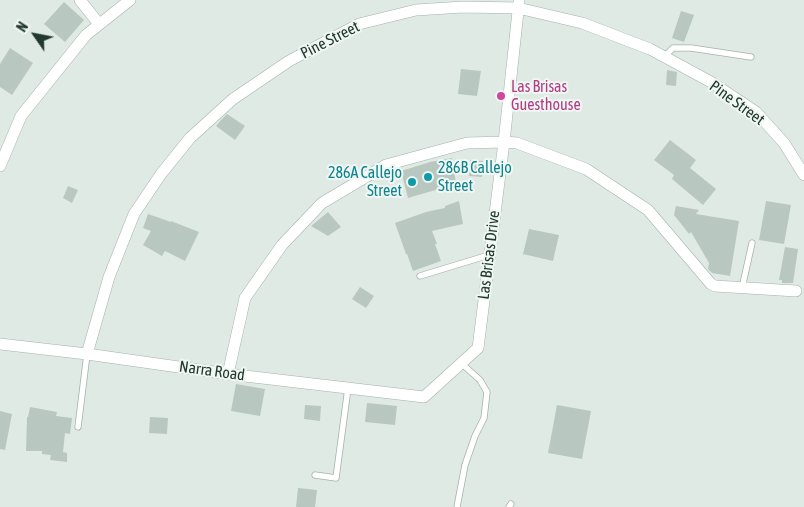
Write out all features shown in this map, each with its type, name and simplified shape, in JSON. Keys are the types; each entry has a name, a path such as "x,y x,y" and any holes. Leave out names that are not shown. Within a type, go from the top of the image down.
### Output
{"street":[{"path":"80,0 98,24"},
{"path":"0,166 21,116 86,35 130,0"},
{"name":"Pine Street","path":"87,354 109,277 134,214 161,174 190,138 233,99 289,61 358,24 416,10 519,4 582,23 650,49 710,82 756,112 784,143 804,175"},
{"name":"Las Brisas Drive","path":"424,397 478,348 519,4"},
{"path":"228,374 245,298 282,245 322,202 386,165 467,143 518,143 586,170 648,210 711,284 715,286 796,291"},
{"name":"Narra Road","path":"0,344 424,397"}],"lane":[{"path":"664,57 673,48 691,48 750,57"},
{"path":"742,288 752,243"},
{"path":"420,276 489,255"},
{"path":"78,427 87,354"},
{"path":"457,507 465,465 475,436 484,418 486,392 480,380 461,364"},
{"path":"315,475 336,478 348,388"}],"building":[{"path":"64,2 84,20 65,42 44,24"},
{"path":"681,11 694,15 684,42 672,38"},
{"path":"10,48 33,63 12,95 0,87 0,64"},
{"path":"461,69 481,71 477,96 458,94"},
{"path":"667,70 677,72 676,86 666,85"},
{"path":"227,114 245,126 235,140 216,126"},
{"path":"670,140 696,160 690,168 716,189 703,205 672,179 674,175 654,160"},
{"path":"452,158 456,184 408,198 401,171 430,162"},
{"path":"470,160 483,161 482,177 469,176"},
{"path":"68,186 78,190 72,203 63,198"},
{"path":"459,201 463,224 432,231 441,261 413,271 395,223 426,212 445,208 445,206"},
{"path":"766,201 791,205 784,244 759,240"},
{"path":"676,206 699,210 696,214 739,221 730,276 712,273 708,269 709,263 691,232 689,234 674,215"},
{"path":"328,212 341,227 328,236 311,226"},
{"path":"148,214 199,232 185,261 165,251 162,256 143,245 151,231 143,228"},
{"path":"529,229 559,235 553,261 523,254"},
{"path":"785,247 798,249 793,283 782,283 782,280 779,280"},
{"path":"360,287 374,296 366,308 352,299"},
{"path":"236,384 265,389 260,416 231,411"},
{"path":"367,403 397,406 395,425 365,422"},
{"path":"305,405 321,406 320,421 304,419"},
{"path":"557,405 591,411 582,459 548,453"},
{"path":"30,407 57,412 56,416 72,418 70,434 65,433 63,452 67,453 67,462 50,460 51,455 42,454 42,451 26,451 27,417"},
{"path":"0,411 12,414 5,450 0,449"},
{"path":"150,417 168,418 167,434 149,433"},
{"path":"298,488 317,490 315,507 296,507"}],"place":[{"name":"Las Brisas Guesthouse","path":"501,96"},
{"name":"286B Callejo Street","path":"428,177"},
{"name":"286A Callejo Street","path":"412,182"}]}
